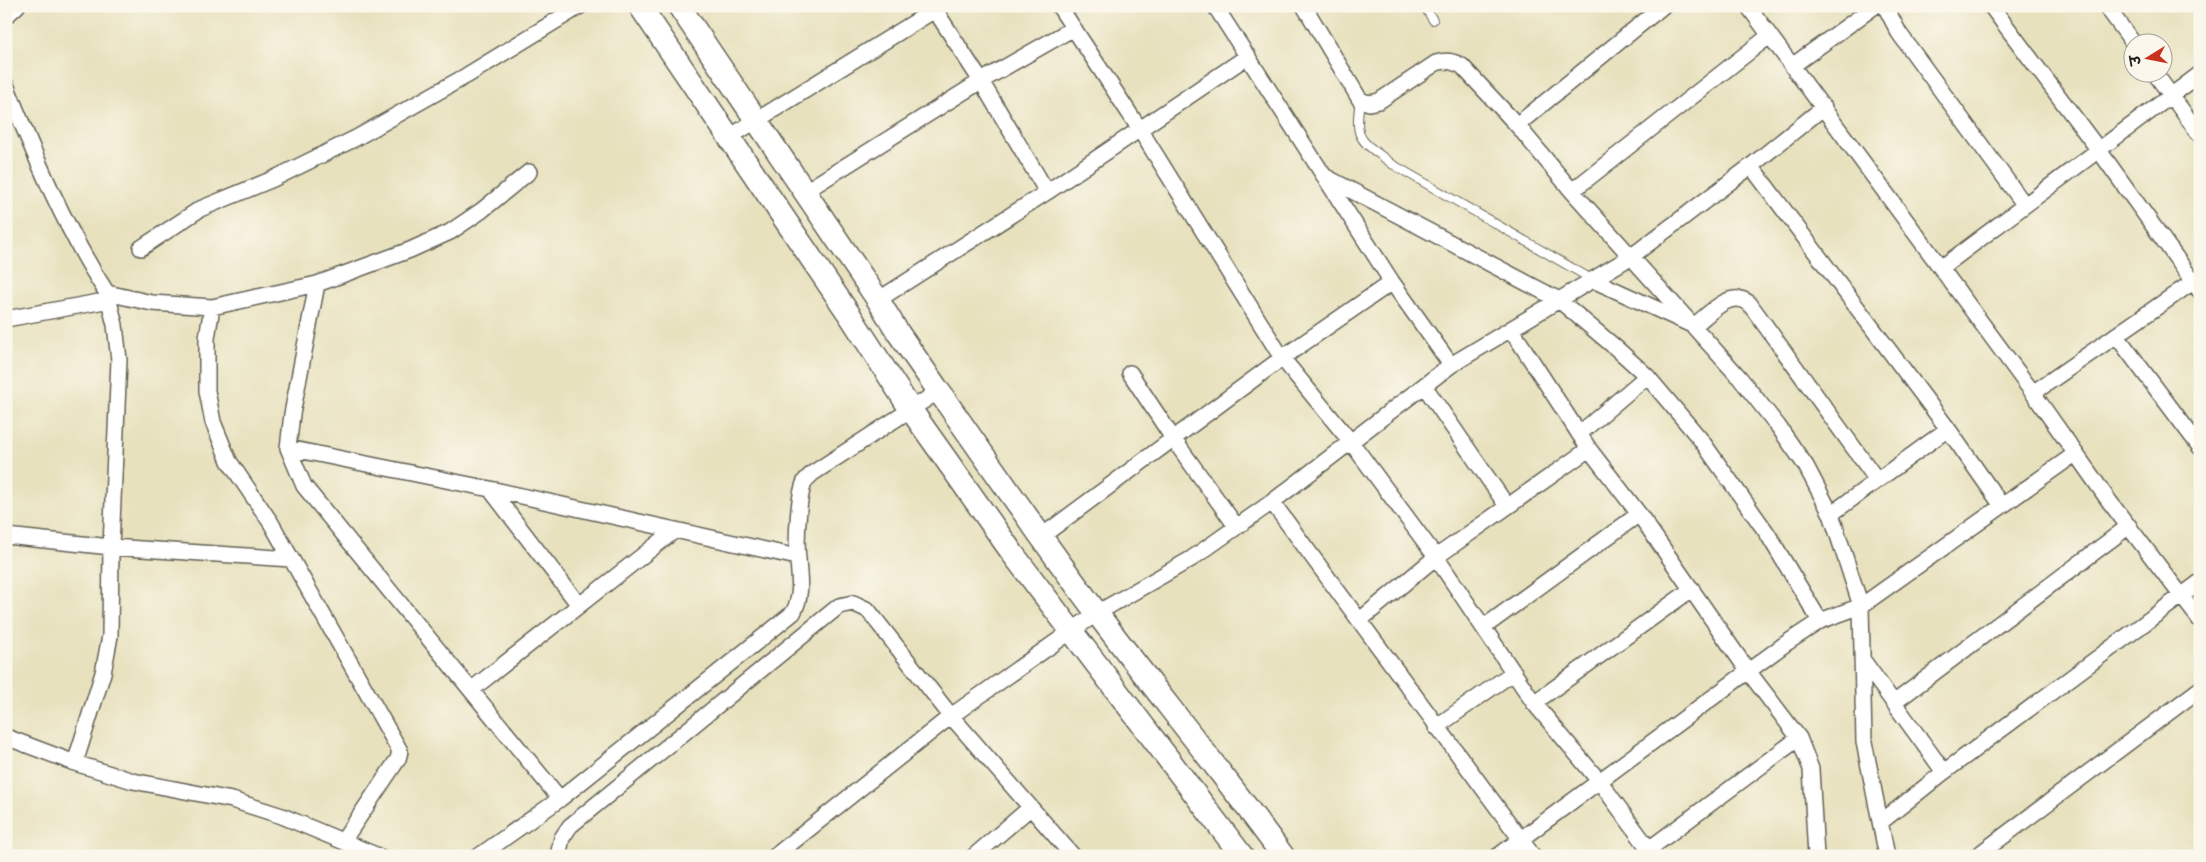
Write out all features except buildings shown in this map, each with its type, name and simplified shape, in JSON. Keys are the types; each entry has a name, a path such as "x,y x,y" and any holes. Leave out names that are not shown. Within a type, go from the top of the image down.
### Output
{"main road":[{"path":"640,6 911,410 1070,632 1242,856"},
{"path":"679,6 939,391 1042,536 1097,613 1228,780 1283,856"}],"street":[{"path":"6,16 18,6"},
{"path":"141,248 200,209 272,179 356,138 466,76 580,6"},
{"path":"1059,6 1072,29 1139,128 1282,358 1351,442 1436,557 1534,702 1600,782 1652,852 1799,738"},
{"path":"1215,6 1392,282 1451,365"},
{"path":"1304,6 1360,100 1369,103 1379,101 1436,63 1445,60 1453,61 1462,66 1517,125 1572,191 1739,377 1778,426 1806,466 1831,514 1856,608 1862,659 1864,742 1887,856"},
{"path":"1517,125 1663,6"},
{"path":"1748,6 1942,268 2075,454 2200,620"},
{"path":"1792,66 1875,6"},
{"path":"1885,6 1899,33 2024,204"},
{"path":"1991,6 2198,283 2116,335 2033,393"},
{"path":"2106,6 2125,32"},
{"path":"728,138 938,8 1047,192"},
{"path":"804,192 981,81 1072,29"},
{"path":"1572,191 1769,36"},
{"path":"878,300 1047,192 1248,56"},
{"path":"1942,268 2024,204 2200,74"},
{"path":"2161,82 2200,135"},
{"path":"6,85 80,249 109,297 119,360 111,547 110,636 103,674 75,763"},
{"path":"775,856 951,716 1097,613 1191,559 1272,502 1451,365 1632,256 1752,166 1824,107"},
{"path":"1752,166 1948,429 2002,506"},
{"path":"6,319 109,297 152,303 212,307 317,284 410,250 450,232 481,211 529,172"},
{"path":"1324,176 1563,298 1647,376 1701,440 1767,533 1824,619"},
{"path":"1042,536 1174,440 1282,358 1392,282"},
{"path":"1587,283 1694,326"},
{"path":"317,284 292,414 288,448 304,486 560,799"},
{"path":"1694,326 1733,298 1741,298 1749,304 1877,480"},
{"path":"212,307 207,338 207,391 213,422 229,461 271,522 400,751 398,759 343,841"},
{"path":"1511,329 1589,449 1639,514 1748,671 1799,738 1811,769 1816,856"},
{"path":"2116,335 2200,447"},
{"path":"1130,373 1174,440 1236,526"},
{"path":"1579,434 1647,376"},
{"path":"1425,386 1507,506"},
{"path":"479,856 560,799 793,613 801,590 797,557 800,495 806,480 813,473 939,391"},
{"path":"1831,514 1948,429"},
{"path":"288,448 797,557"},
{"path":"1360,620 1436,557 1589,449"},
{"path":"1498,856 1748,671 1824,619 1856,608 2075,454"},
{"path":"490,490 579,605"},
{"path":"1272,502 1532,856"},
{"path":"1484,627 1639,514"},
{"path":"1895,702 2129,526"},
{"path":"471,690 674,531"},
{"path":"6,536 111,547 291,559"},
{"path":"1881,822 1944,772 2200,582"},
{"path":"1534,702 1692,589"},
{"path":"558,856 562,838 570,826 839,606 853,603 868,610 951,716 1073,856"},
{"path":"1862,659 1944,772"},
{"path":"1436,727 1514,672"},
{"path":"1977,856 2200,689"},
{"path":"6,737 75,763 133,781 232,800 282,816 343,841 359,852 378,856"},
{"path":"974,856 1030,808"}],"lane":[{"path":"1424,6 1433,20"},
{"path":"1360,100 1356,126 1359,135 1366,143 1386,159 1587,283"}]}
